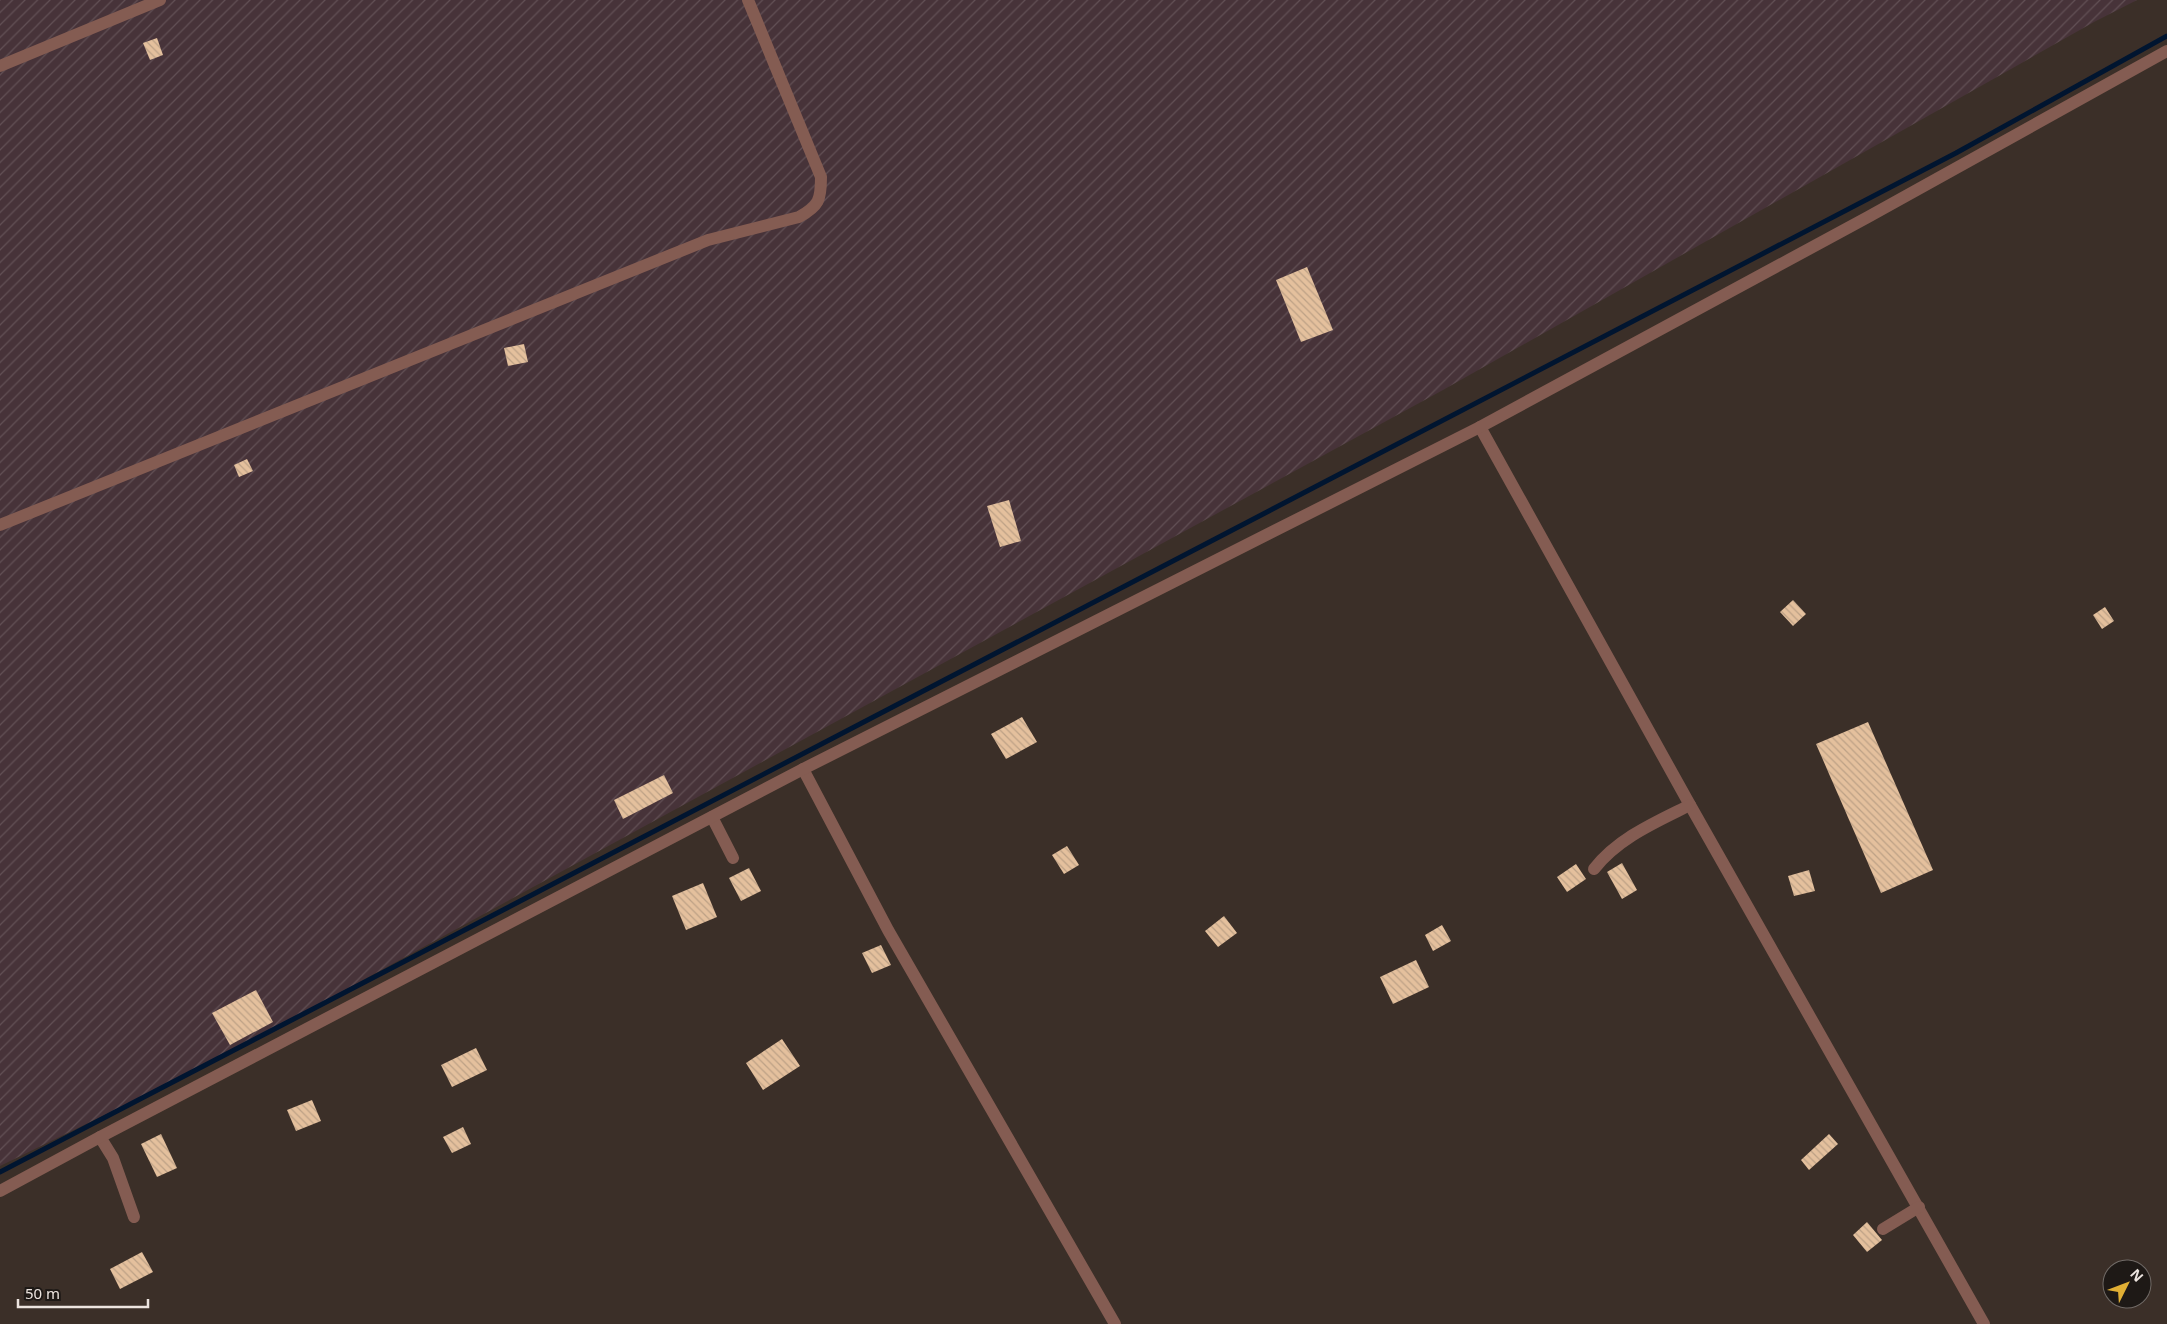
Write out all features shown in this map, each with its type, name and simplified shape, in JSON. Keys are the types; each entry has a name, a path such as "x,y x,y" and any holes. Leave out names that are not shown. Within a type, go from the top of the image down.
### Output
{"street":[{"path":"0,66 160,0"},
{"path":"0,525 708,240 799,217 810,211 818,202 821,178 748,0"},
{"path":"0,1191 803,770 1480,428 1868,217 2167,51"},
{"path":"1480,428 1690,805 1984,1324"},
{"path":"803,770 888,930 1115,1324"},
{"path":"1594,869 1605,855 1644,827 1690,805"},
{"path":"712,817 733,858"},
{"path":"100,1137 113,1158 134,1217"},
{"path":"1884,1229 1919,1207"}],"shaded area":[{"path":"0,0 2137,0 2094,22 1443,390 211,1063 0,1166"}],"building":[{"path":"157,38 163,55 150,60 143,43"},
{"path":"1307,267 1333,330 1301,342 1276,280"},
{"path":"524,344 528,362 508,366 504,348"},
{"path":"247,459 253,471 239,477 234,465"},
{"path":"1009,500 1021,541 1000,547 987,506"},
{"path":"1793,600 1806,614 1793,626 1780,612"},
{"path":"2105,607 2114,621 2102,629 2093,615"},
{"path":"1022,717 1037,742 1006,759 991,734"},
{"path":"1868,722 1933,870 1881,893 1816,744"},
{"path":"664,775 673,793 623,819 614,800"},
{"path":"1067,846 1079,865 1064,874 1052,855"},
{"path":"1622,863 1637,890 1622,899 1607,872"},
{"path":"1576,864 1586,879 1567,892 1557,877"},
{"path":"749,868 761,891 741,901 729,878"},
{"path":"1809,870 1815,891 1794,896 1788,876"},
{"path":"703,883 717,917 686,930 672,896"},
{"path":"1224,916 1237,933 1218,947 1205,931"},
{"path":"1442,925 1451,941 1433,951 1425,935"},
{"path":"881,945 891,965 872,973 862,953"},
{"path":"1416,960 1429,987 1393,1004 1380,977"},
{"path":"256,990 273,1022 230,1045 212,1013"},
{"path":"782,1039 800,1066 763,1090 746,1063"},
{"path":"476,1048 487,1070 452,1087 441,1065"},
{"path":"312,1100 321,1121 296,1131 287,1110"},
{"path":"463,1127 471,1144 452,1153 443,1137"},
{"path":"161,1134 177,1168 157,1177 141,1144"},
{"path":"1829,1134 1838,1144 1809,1170 1801,1160"},
{"path":"1867,1222 1882,1240 1867,1252 1853,1235"},
{"path":"142,1252 153,1272 120,1289 110,1269"}],"waterway":[{"path":"0,1172 1956,153 2167,36"}]}
